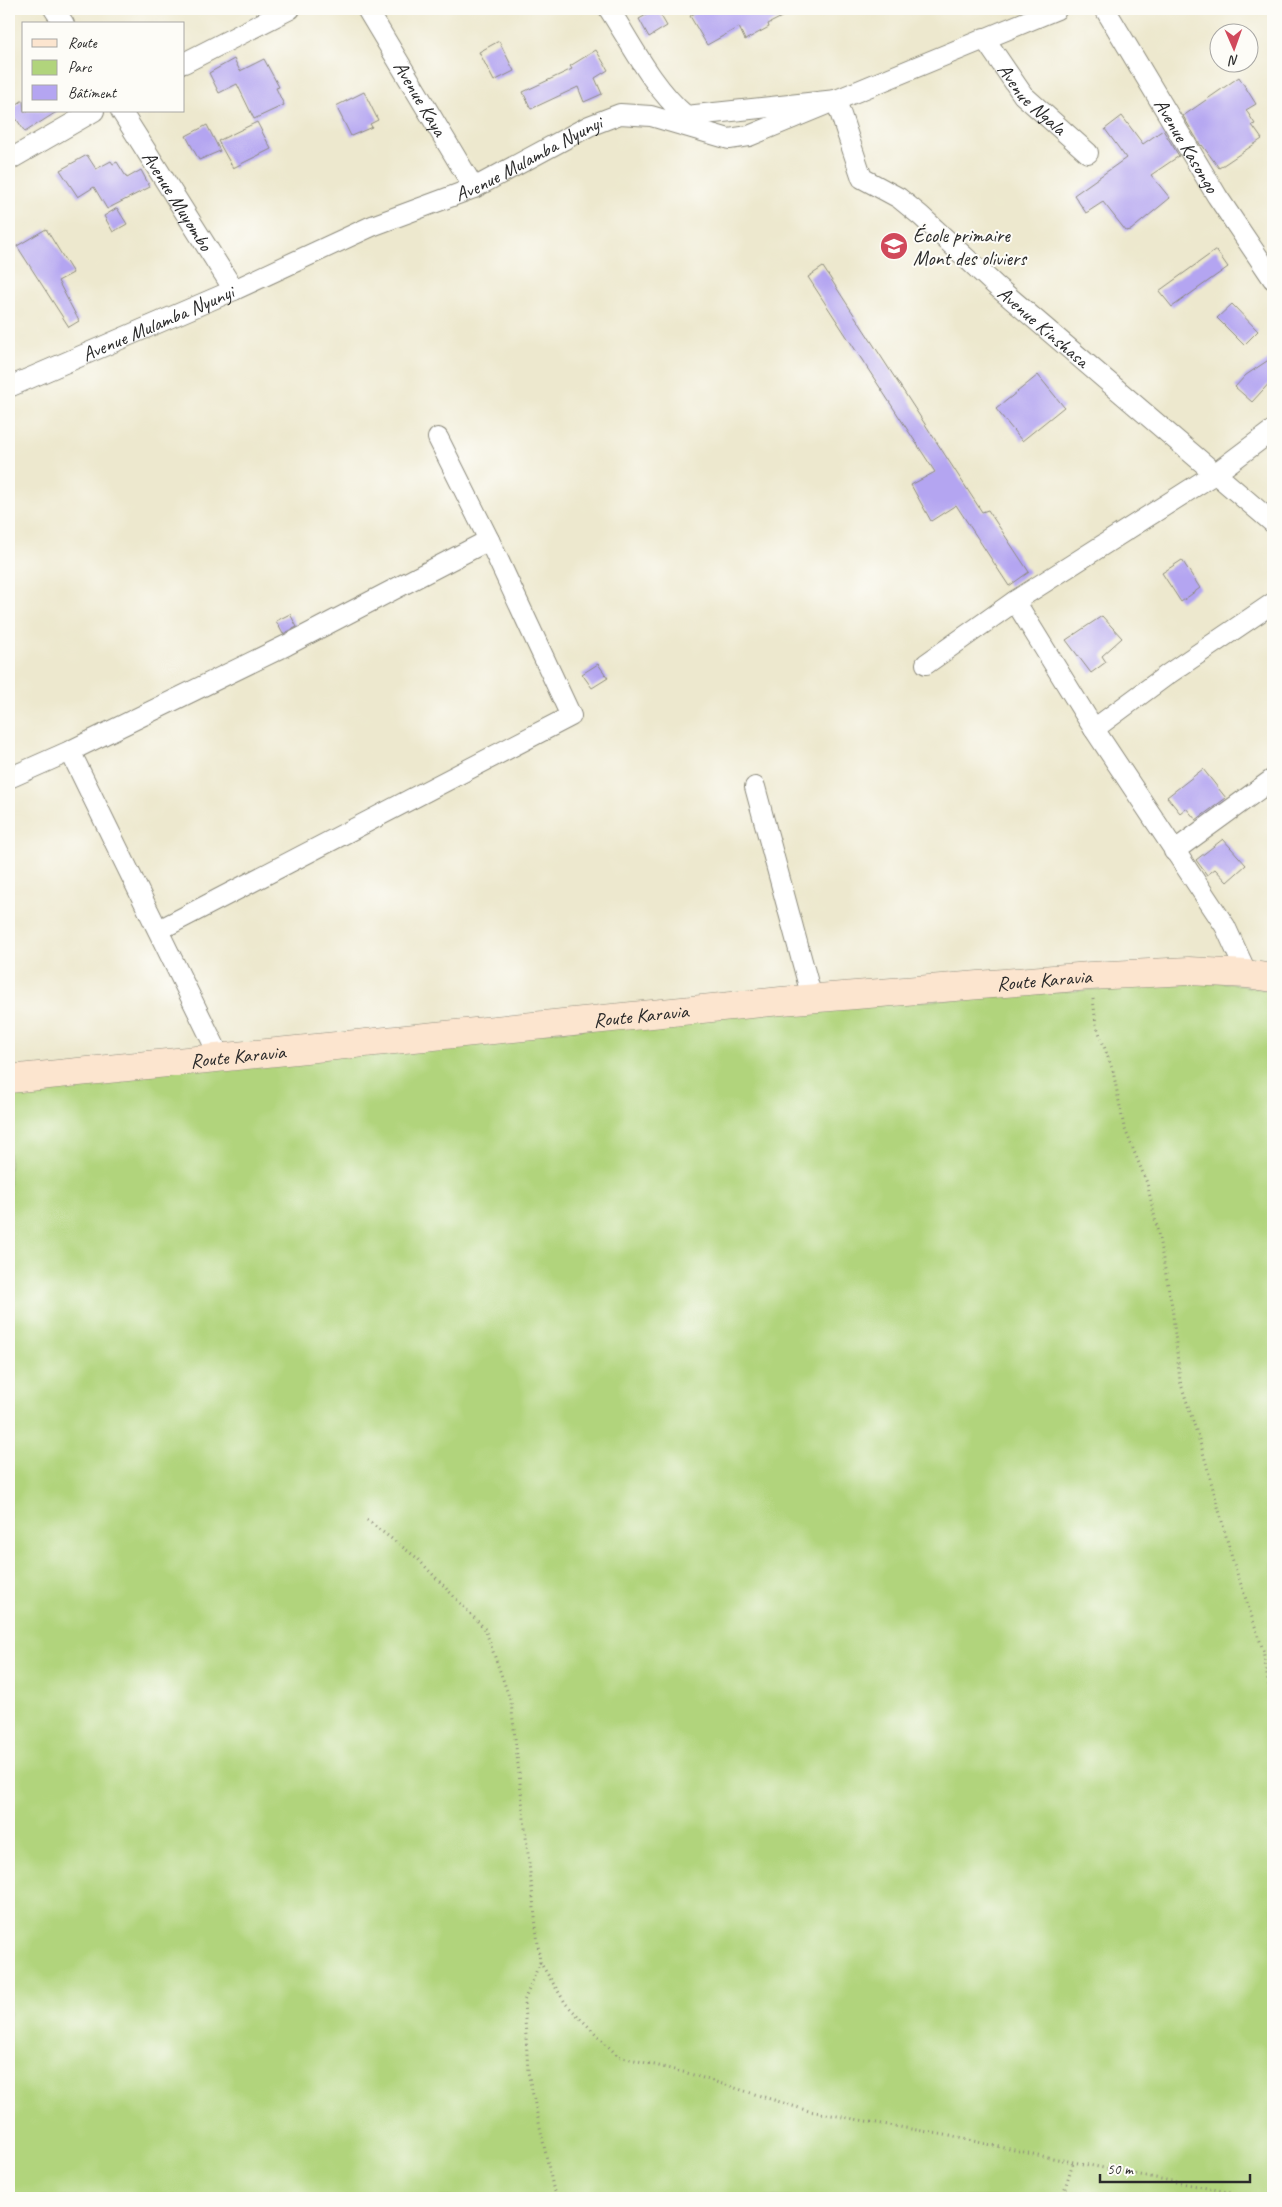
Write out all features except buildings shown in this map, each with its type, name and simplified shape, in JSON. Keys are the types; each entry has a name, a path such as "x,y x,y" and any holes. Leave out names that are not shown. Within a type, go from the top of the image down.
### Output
{"street":[{"path":"54,9 63,22"},
{"path":"185,62 290,9"},
{"name":"Avenue Kaya","path":"367,9 474,188"},
{"path":"609,9 663,92 672,104 686,116 836,100"},
{"name":"Avenue Mulamba Nyunyi","path":"9,388 234,290 372,226 474,188 589,126 620,114 652,116 729,139 750,136 1057,9"},
{"name":"Avenue Kasongo","path":"1105,9 1217,196 1273,280"},
{"name":"Avenue Ngala","path":"984,38 1023,95 1088,153"},
{"name":"Avenue Kinshasa","path":"836,100 862,178 899,198 921,216 994,285 1273,523"},
{"path":"9,160 92,112"},
{"name":"Avenue Muyombo","path":"122,112 234,290"},
{"path":"926,664 1015,601 1216,473 1273,430"},
{"path":"159,930 571,716 489,540 438,438"},
{"path":"9,778 70,751 287,645 489,540"},
{"path":"1015,601 1094,729 1174,851 1260,976"},
{"path":"1094,729 1167,675 1273,603"},
{"path":"70,751 220,1057"},
{"path":"1174,851 1273,779"},
{"path":"755,788 812,998"},
{"name":"Route Karavia","path":"9,1079 812,998 1090,976 1189,971 1260,976"}],"path":[{"path":"1090,976 1096,1024 1113,1071 1124,1127 1147,1183 1172,1306 1180,1381 1203,1452 1232,1558 1263,1650 1273,1713"},
{"path":"367,1520 416,1558 485,1629 511,1702 540,1962 566,2004 618,2056 687,2073 809,2111 945,2135 1228,2192 1242,2198"},
{"path":"540,1962 524,2001 528,2072 553,2187 558,2198"},
{"path":"1062,2198 1072,2162"}],"green space":[{"path":"1217,981 1273,991 1273,2198 9,2198 9,1085 716,1015"}],"place":[{"name":"École primaire Mont des oliviers","path":"894,246"}]}
